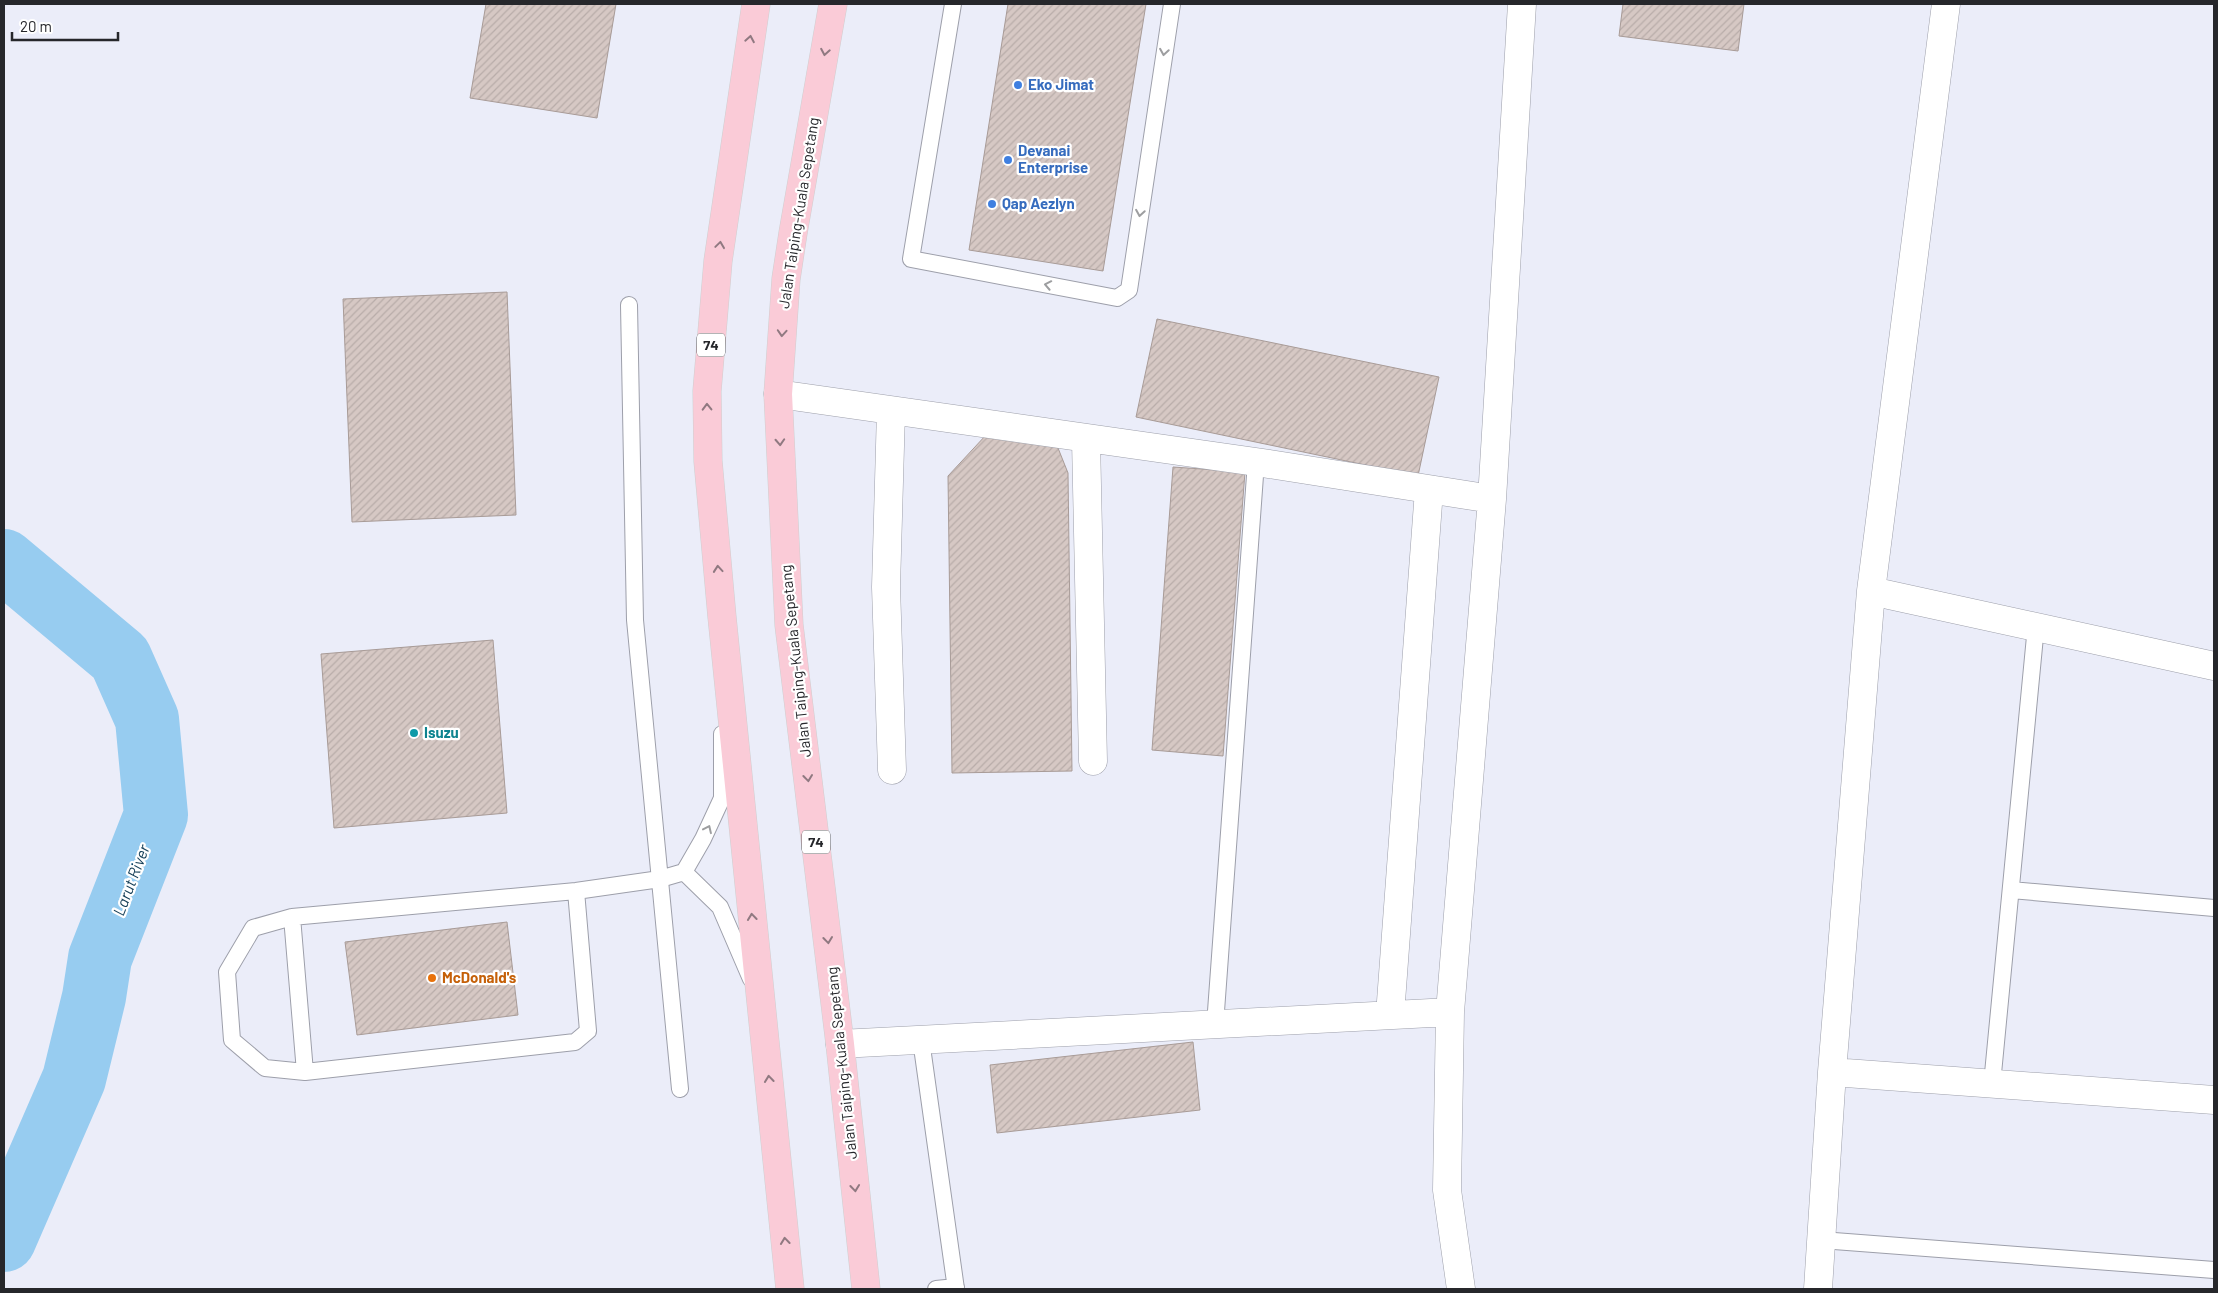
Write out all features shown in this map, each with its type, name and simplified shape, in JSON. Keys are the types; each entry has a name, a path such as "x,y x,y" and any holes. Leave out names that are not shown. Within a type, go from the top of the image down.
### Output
{"main road":[{"name":"74","path":"756,4 718,261 707,391 708,461 790,1289"},
{"name":"Jalan Taiping-Kuala Sepetang","path":"833,4 790,251 778,394 789,625 840,1044 866,1289"}],"street":[{"path":"1461,1289 1447,1190 1450,1012 1492,499 1522,4"},
{"path":"1818,1289 1832,1072 1871,591 1946,4"},
{"path":"778,394 1086,440 1256,462 1492,499"},
{"path":"891,411 886,587 892,770"},
{"path":"1086,440 1093,762"},
{"path":"1390,1015 1429,490"},
{"path":"1871,591 2214,666"},
{"path":"840,1044 1450,1012"},
{"path":"1832,1072 2214,1100"}],"lane":[{"path":"953,4 911,259 1117,298 1128,290 1172,4"},
{"path":"629,305 635,620 680,1089"},
{"path":"1214,1024 1256,462"},
{"path":"576,891 588,1031 576,1042 305,1072 265,1068 232,1040 226,972 253,928 292,917 576,891 660,880 684,872 703,839 722,798 722,617"},
{"path":"1992,1084 2036,626"},
{"path":"684,872 720,907 761,1002"},
{"path":"2011,890 2214,908"},
{"path":"292,917 305,1072"},
{"path":"921,1040 956,1288 936,1289"},
{"path":"1821,1240 2214,1270"}],"building":[{"path":"486,4 616,4 597,118 470,98"},
{"path":"1008,4 1146,4 1103,271 969,250"},
{"path":"1623,4 1744,4 1738,51 1619,36"},
{"path":"507,292 516,515 352,522 343,299"},
{"path":"1157,319 1439,377 1418,476 1136,417"},
{"path":"986,435 1056,443 1068,473 1072,771 952,773 948,476"},
{"path":"1173,467 1245,472 1223,756 1152,750"},
{"name":"Isuzu","path":"493,640 507,813 334,828 321,654"},
{"name":"McDonald's","path":"507,922 518,1015 357,1035 345,942"},
{"path":"1193,1042 1200,1110 997,1133 990,1065"}],"waterway":[{"name":"Larut River","path":"4,561 120,658 147,719 156,815 100,958 94,997 74,1079 4,1240"}],"place":[{"name":"Eko Jimat","path":"1018,85"},
{"name":"Devanai Enterprise","path":"1008,160"},
{"name":"Qap Aezlyn","path":"992,204"},
{"name":"Isuzu","path":"414,733"},
{"name":"McDonald's","path":"432,978"}]}
